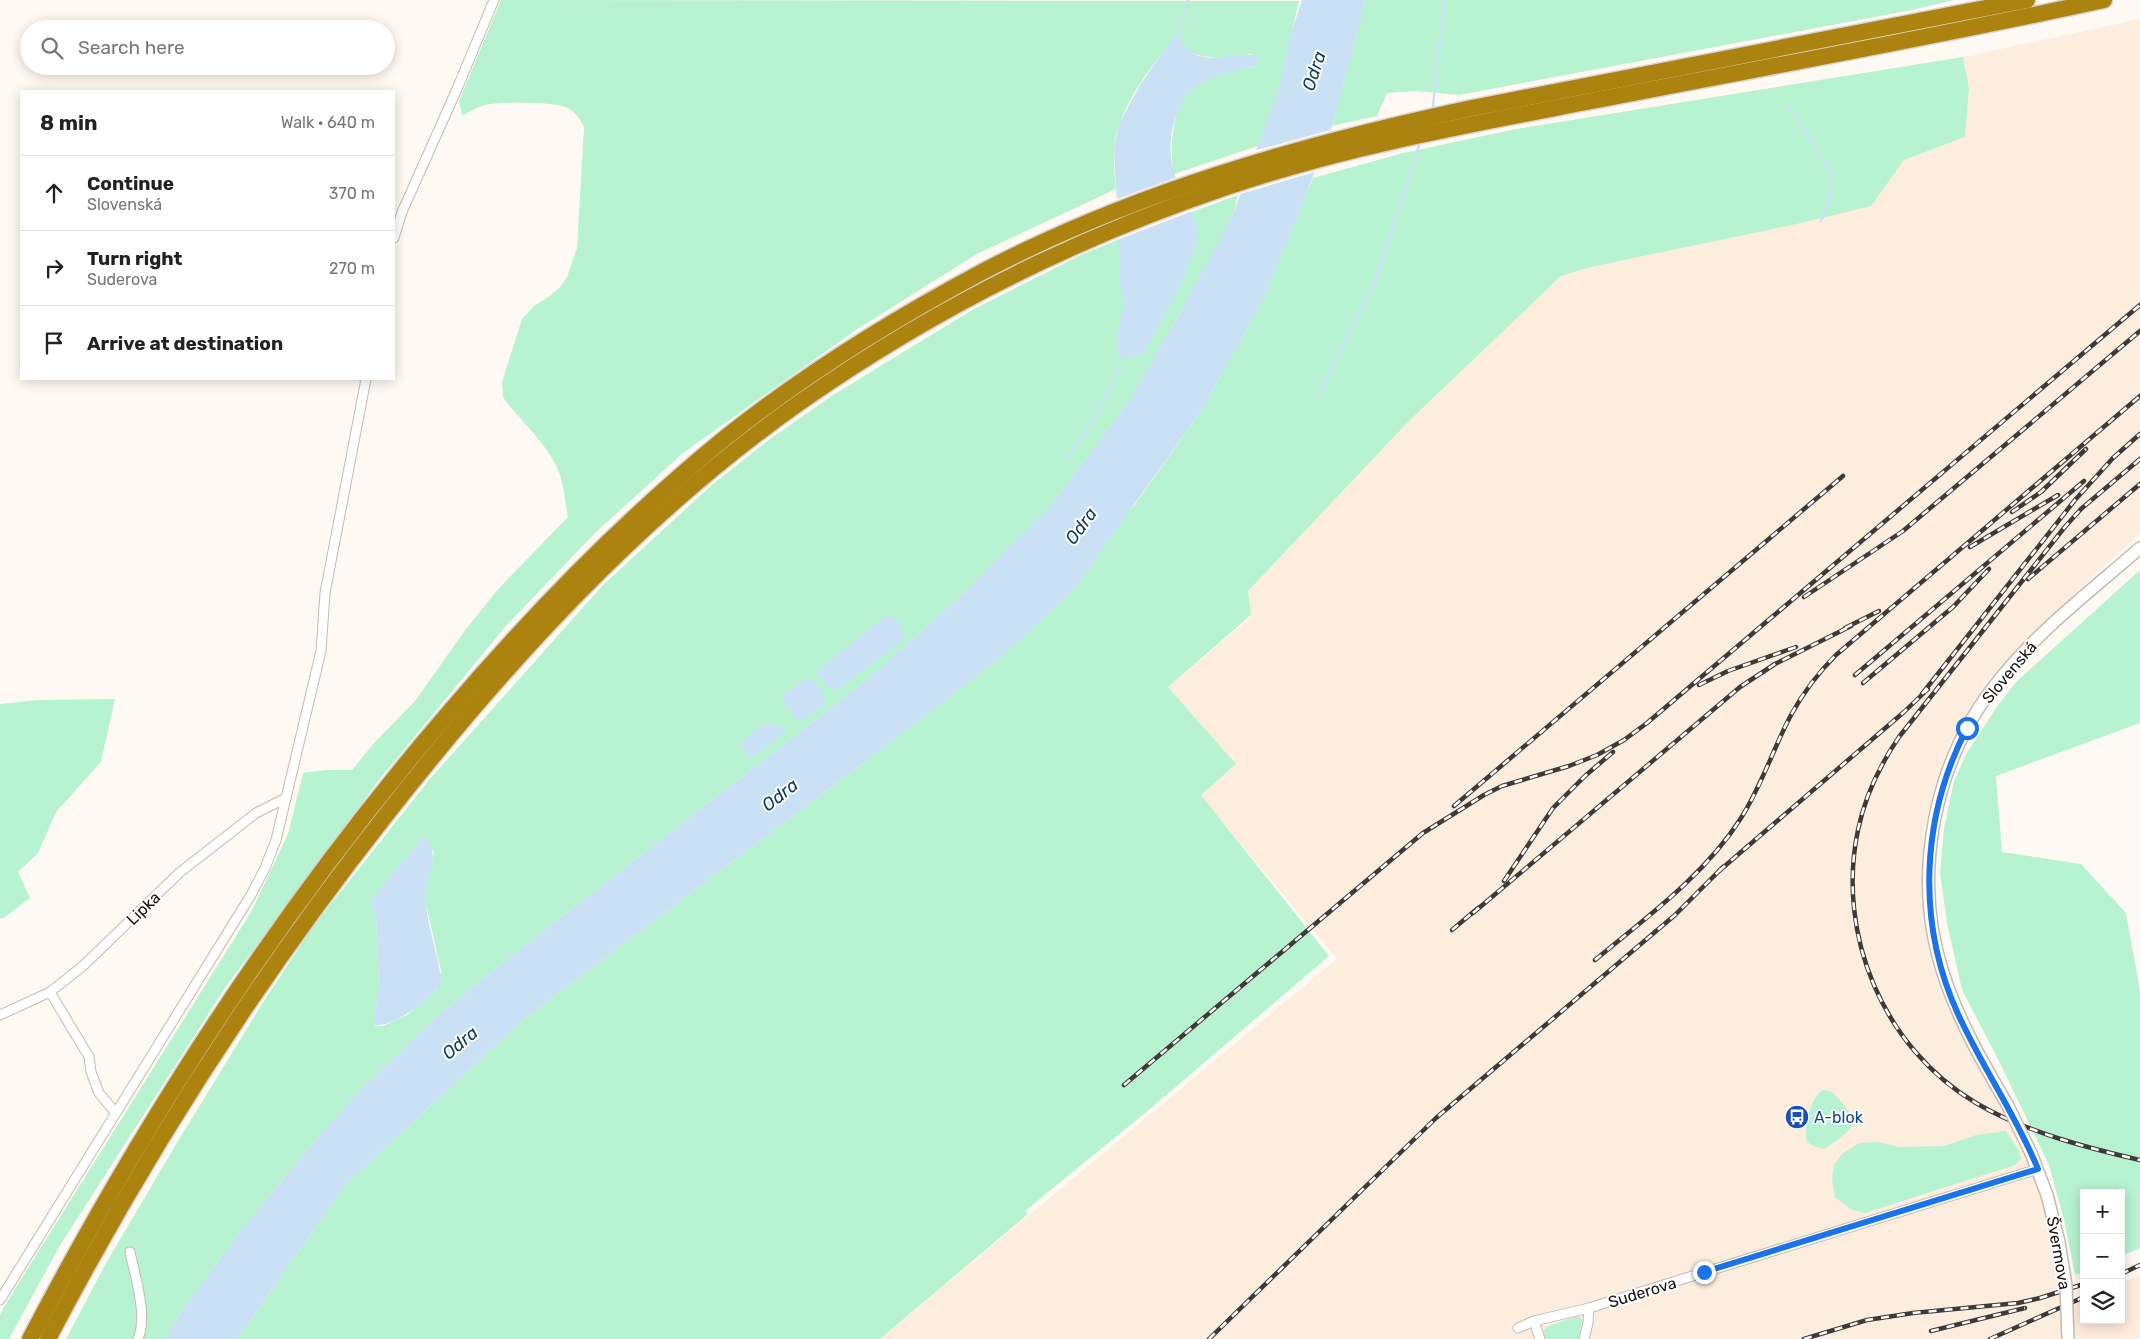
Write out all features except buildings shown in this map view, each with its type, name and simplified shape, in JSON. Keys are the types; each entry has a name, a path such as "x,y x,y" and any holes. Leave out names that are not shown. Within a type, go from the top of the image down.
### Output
{"highway":[{"path":"48,1339 148,1157 251,997 332,883 417,776 479,700 612,559 739,448 798,404 912,330 998,283 1073,238 1166,192 1295,151 1394,125 1572,88 2027,0"},
{"path":"30,1339 136,1146 238,987 322,870 408,760 534,617 604,545 667,487 727,437 788,391 904,315 985,271 1073,238 1234,185 1324,158 1466,124 2104,0"}],"street":[{"path":"395,235 402,212 450,106 494,0"},
{"path":"0,1300 265,868 276,840 322,651 325,593 366,380"},
{"name":"Slovenská","path":"2038,1169 2008,1106 1964,1026 1952,999 1939,961 1931,918 1929,879 1931,843 1936,810 1958,745 1982,704 1999,680 2041,635 2140,548"},
{"name":"Lipka","path":"0,1015 50,992 83,966 179,873 256,813 286,798"},
{"path":"50,992 89,1057 91,1072 99,1093 115,1112"},
{"name":"Švermova","path":"2038,1169 2060,1242 2067,1290 2068,1339"},
{"name":"Suderova","path":"1518,1328 1534,1321 1589,1308 2038,1169"},
{"path":"130,1252 140,1299 142,1330 138,1339"},
{"name":"Suderova","path":"1584,1339 1589,1308"},
{"path":"1534,1321 1540,1339"}],"shaded area":[{"path":"2140,19 2140,533 2021,644 1984,684 1948,747 1936,782 1924,828 1922,873 1923,912 1929,956 1944,1002 1991,1090 2008,1106 2038,1169 2068,1306 2080,1301 2080,1324 2125,1324 2125,1281 2140,1275 2140,1339 880,1339 1337,959 1200,795 1236,764 1168,687 1248,620 1251,616 1248,591 1410,420 1561,276 1591,267 1871,206 1904,160 1965,137 1969,88 1963,57"}],"green space":[{"path":"501,0 1299,1 1279,88 1258,146 1174,174 1172,137 1178,111 1191,89 1206,79 1252,67 1251,54 1225,57 1197,55 1183,46 1178,35 1138,86 1123,116 1117,131 1114,147 1116,189 977,254 856,330 683,453 595,533 505,627 379,780 225,988 59,1247 9,1339 0,1339 0,1315 5,1305 251,912 288,834 303,773 326,770 352,770 374,743 415,701 466,629 499,588 568,517 560,475 556,466 551,456 503,397 502,382 522,319 534,306 560,287 567,277 577,248 584,127 578,117 569,109 547,104 491,104 462,116 459,101"},
{"path":"1366,0 1954,0 1912,10 1459,95 1416,91 1387,93 1377,116 1332,126"},
{"path":"1963,57 1969,88 1965,137 1904,160 1871,206 1801,223 1591,267 1561,276 1410,420 1248,591 1251,615 1168,687 1236,764 1201,795 1329,956 1150,1109 1025,1211 1028,1214 880,1339 237,1339 345,1185 525,1018 866,761 1134,506 1201,411 1258,309 1313,178 1403,153 1516,129"},
{"path":"1238,195 1233,214 1184,306 1128,403 1053,503 964,593 864,682 506,960 434,1019 358,1092 306,1151 239,1233 182,1310 165,1339 66,1339 105,1265 175,1146 262,1004 312,928 429,780 603,585 713,484 770,439 833,395 974,309 1081,255","holes":["423,836 434,852 425,900 441,971 437,989 407,1015 383,1026 375,1026 374,1015 379,988 376,916 371,901"]},
{"path":"2140,570 2140,723 1996,776 2002,852 2081,864 2126,913 2140,991 2140,1248 2125,1254 2125,1189 2080,1189 2080,1273 2075,1275 2064,1220 2049,1165 1999,1061 1962,990 1947,923 1940,873 1944,828 1954,781 1966,754 1998,705 2017,681"},
{"path":"115,699 101,762 56,812 38,853 18,872 30,898 4,918 0,918 0,704 38,700"},
{"path":"1823,1090 1832,1092 1853,1119 1853,1123 1848,1131 1825,1149 1815,1147 1807,1142 1806,1136 1809,1113 1815,1099"},
{"path":"2006,1131 2019,1151 2021,1159 2015,1165 1865,1213 1850,1209 1835,1197 1832,1179 1834,1165 1842,1154 1859,1143 1878,1142 1899,1147 1944,1146 1976,1135"},
{"path":"1578,1316 1582,1319 1579,1339 1545,1339 1544,1330 1546,1327"}],"water":[{"name":"Odra","path":"1302,0 1366,0 1332,126 1296,221 1258,309 1201,411 1071,593 995,662 525,1018 345,1185 237,1339 165,1339 182,1310 239,1233 306,1151 358,1092 434,1019 506,960 864,682 964,593 1053,503 1128,403 1184,306 1233,214 1279,88 1290,37"},
{"path":"1178,35 1185,47 1194,54 1203,57 1247,55 1258,56 1259,60 1246,69 1212,78 1201,83 1191,90 1183,101 1173,128 1171,141 1172,165 1180,190 1193,216 1198,241 1176,294 1143,355 1122,359 1115,346 1124,300 1119,282 1114,148 1119,124 1140,85 1169,43"},
{"path":"886,615 894,618 899,623 904,637 898,644 838,689 829,688 816,672"},
{"path":"805,679 812,679 823,693 825,705 804,719 795,719 781,697"},
{"path":"772,723 784,728 785,732 751,759 739,744 761,725"},
{"path":"423,836 432,849 433,856 427,888 426,907 441,984 420,1005 411,1011 392,1022 375,1025 374,1015 379,988 376,916 370,901"}],"pier":[{"path":"1334,129 1318,171 1237,195 1253,151"},
{"path":"1177,177 1193,211 1117,240 1114,200"}],"waterway":[{"path":"1178,38 1188,0"},
{"path":"1433,106 1444,0"},
{"path":"1789,107 1830,171 1831,190 1821,221"},
{"path":"1318,396 1375,280 1419,146"},
{"path":"1066,458 1098,414 1120,364"}],"railway":[{"path":"1124,1085 1423,833 1502,786 1569,766 1597,755 1624,740 1647,723 2140,305"},
{"path":"1804,597 1903,531 2140,331"},
{"path":"1595,960 1693,877 1727,839 1755,793 1796,707 1811,684 1836,655 2140,396"},
{"path":"1922,694 2075,500 2113,458 2140,434"},
{"path":"2012,512 2041,492 2086,449"},
{"path":"2140,459 2081,509 2064,528 1899,737 1869,793 1858,830 1853,869 1854,909 1861,948 1874,985 1892,1020 1915,1052 1943,1080 1994,1113 2056,1138 2140,1160"},
{"path":"1454,806 1843,476"},
{"path":"1855,675 2084,481"},
{"path":"2028,579 2140,484"},
{"path":"1970,547 2058,495"},
{"path":"1863,683 1953,607 1989,569"},
{"path":"1845,628 1879,611"},
{"path":"1473,913 1740,687 1775,664 1851,626"},
{"path":"1699,685 1728,671 1796,647"},
{"path":"1719,871 1904,712 1928,689"},
{"path":"1504,881 1553,808 1585,776 1613,752"},
{"path":"1209,1339 1436,1118 1675,915 1723,867"},
{"path":"1452,930 1478,908"},
{"path":"2125,1272 2140,1265"},
{"path":"1804,1339 1867,1320 1913,1313 2018,1303 2080,1285"},
{"path":"1990,1339 2080,1299"},
{"path":"1931,1331 2025,1308"}],"place":[{"name":"A-blok","path":"1797,1117"}],"route":[{"path":"1704,1272 2038,1169 2008,1106 1978,1054 1958,1013 1942,972 1933,930 1929,899 1929,868 1933,827 1946,776 1967,728"}]}
